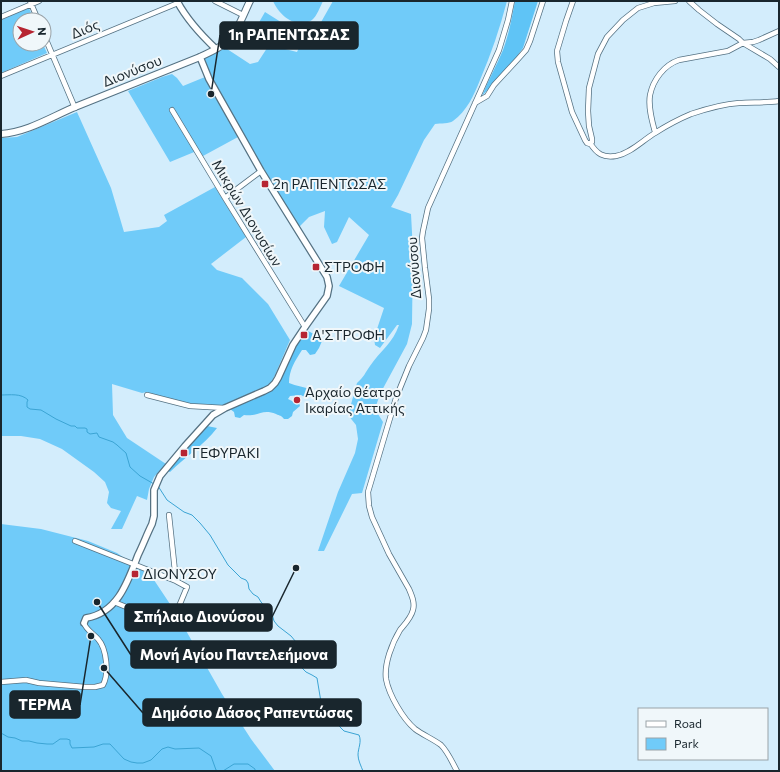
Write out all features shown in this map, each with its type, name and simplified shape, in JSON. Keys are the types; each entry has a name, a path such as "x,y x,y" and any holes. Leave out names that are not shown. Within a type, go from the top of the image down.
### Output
{"main road":[{"name":"Διονύσου","path":"1,134 28,128 216,49 229,39 237,28 250,1"}],"street":[{"path":"1,17 31,3 39,1"},
{"path":"214,1 244,15"},
{"name":"Διονύσου","path":"457,771 449,755 441,745 414,728 405,717 390,691 386,678 388,658 400,632 412,614 414,604 409,589 389,554 372,517 369,506 368,492 396,398 426,330 429,299 422,238 428,208 499,50 512,1"},
{"path":"475,103 487,96 494,85 526,50 543,1"},
{"path":"573,1 557,51 558,62 572,112 585,140 587,143 590,143 598,153 607,156 618,155 629,151 655,132 691,114 739,103 779,102"},
{"path":"590,143 592,142 592,139 588,111 589,88 598,54 607,37 623,20 638,8 654,3 675,1"},
{"path":"689,1 717,24 743,43 770,59 779,67"},
{"path":"178,2 191,24 216,49"},
{"name":"Διός","path":"1,76 178,2"},
{"path":"655,132 650,112 650,96 657,77 666,68 674,62 728,51 743,43 753,42 779,31"},
{"path":"51,52 75,108"},
{"path":"1,682 26,680 39,683 84,687 98,687 102,685 105,679 106,669 104,651 99,640 85,626 84,623 86,618 98,615 107,609 120,596 126,586 153,518 154,490 158,479 185,446 210,419 225,408 264,391 273,385 304,327 327,296 329,286 328,280 261,171 209,79 200,57"},
{"name":"Μικρών Διονυσίων","path":"172,110 304,327"},
{"path":"225,198 261,171"},
{"path":"147,395 190,406 225,408"},
{"path":"169,514 176,581"},
{"path":"75,541 135,564 187,587 172,624 114,602"}],"green space":[{"path":"273,1 323,1 317,14 312,20 306,23 300,23 289,20 284,16"},
{"path":"333,1 507,1 492,51 473,97 458,117 453,121 435,124 424,140 391,207 411,214 413,251 412,324 407,344 380,394 376,406 378,414 383,422 362,493 352,494 324,551 318,551 338,492 355,453 358,439 356,425 348,415 357,383 390,342 399,325 397,325 380,348 375,345 374,338 384,308 339,286 369,235 349,217 337,242 332,244 324,227 325,211 309,217 298,228 211,77 204,57 224,47 250,64 258,62 269,45 297,52 302,41 310,38 316,31"},
{"path":"29,8 31,12 20,12"},
{"path":"265,12 284,24 273,42 254,31"},
{"path":"12,15 12,52 47,53 1,73 1,20"},
{"path":"172,74 183,86 205,77 238,137 203,156 199,150 170,162 128,91"},
{"path":"77,112 111,188 124,232 159,227 167,221 164,215 215,187 246,237 211,264 217,270 242,278 268,304 290,340 271,383 256,392 221,406 185,403 112,384 113,415 127,438 166,464 154,477 149,489 147,500 137,496 122,529 111,529 121,511 111,508 107,503 109,492 105,482 94,472 62,449 40,439 21,436 1,436 1,138 17,137"},
{"path":"1,524 41,529 88,541 117,553 152,577 176,613 222,694 251,739 275,771 1,771"}],"shaded area":[{"path":"515,1 538,1 523,48 512,63 482,96 501,56 510,26"},
{"path":"308,331 320,337 322,341 315,354 310,355 306,350 302,350 291,370 289,383 312,390 311,395 306,398 301,395 290,396 288,399 299,403 300,406 288,419 284,419 271,412 244,415 240,418 235,417 234,412 230,409 258,397 273,388 298,343"},
{"path":"207,426 217,428 206,440 170,472 166,470 189,445"}],"waterway":[{"path":"1,395 22,396 28,400 27,407 30,409 41,410 71,426 85,428 90,434 97,433 99,437 113,442 126,453 130,467 140,476 154,484"},
{"path":"158,486 167,500 184,512 192,515 200,523 210,535 228,565 241,578 246,580 249,589 258,597 272,614 274,621 278,626 296,642 299,665 306,672 317,678 321,702 325,705 344,731 359,735 360,740 358,757 363,771"},
{"path":"1,733 8,737 22,741 47,744 53,744 60,739 67,739 70,740 72,748 94,747 103,744 110,744 124,759 137,763 143,763 151,760 162,749 168,747 175,749 199,748 211,756 216,770 218,771"},
{"path":"223,771 234,764 248,764 255,769 255,771"}],"place":[{"name":"1η ΡΑΠΕΝΤΩΣΑΣ","path":"211,94"},
{"name":"2η ΡΑΠΕΝΤΩΣΑΣ","path":"265,184"},
{"name":"ΣΤΡΟΦΗ","path":"316,267"},
{"name":"Α'ΣΤΡΟΦΗ","path":"304,335"},
{"name":"Αρχαίο θέατρο Ικαρίας Αττικής","path":"297,400"},
{"name":"ΓΕΦΥΡΑΚΙ","path":"184,453"},
{"name":"Σπήλαιο Διονύσου","path":"296,568"},
{"name":"ΔΙΟΝΥΣΟΥ","path":"135,574"},
{"name":"Μονή Αγίου Παντελεήμονα","path":"97,602"},
{"name":"ΤΕΡΜΑ","path":"91,636"},
{"name":"Δημόσιο Δάσος Ραπεντώσας","path":"104,668"}]}
